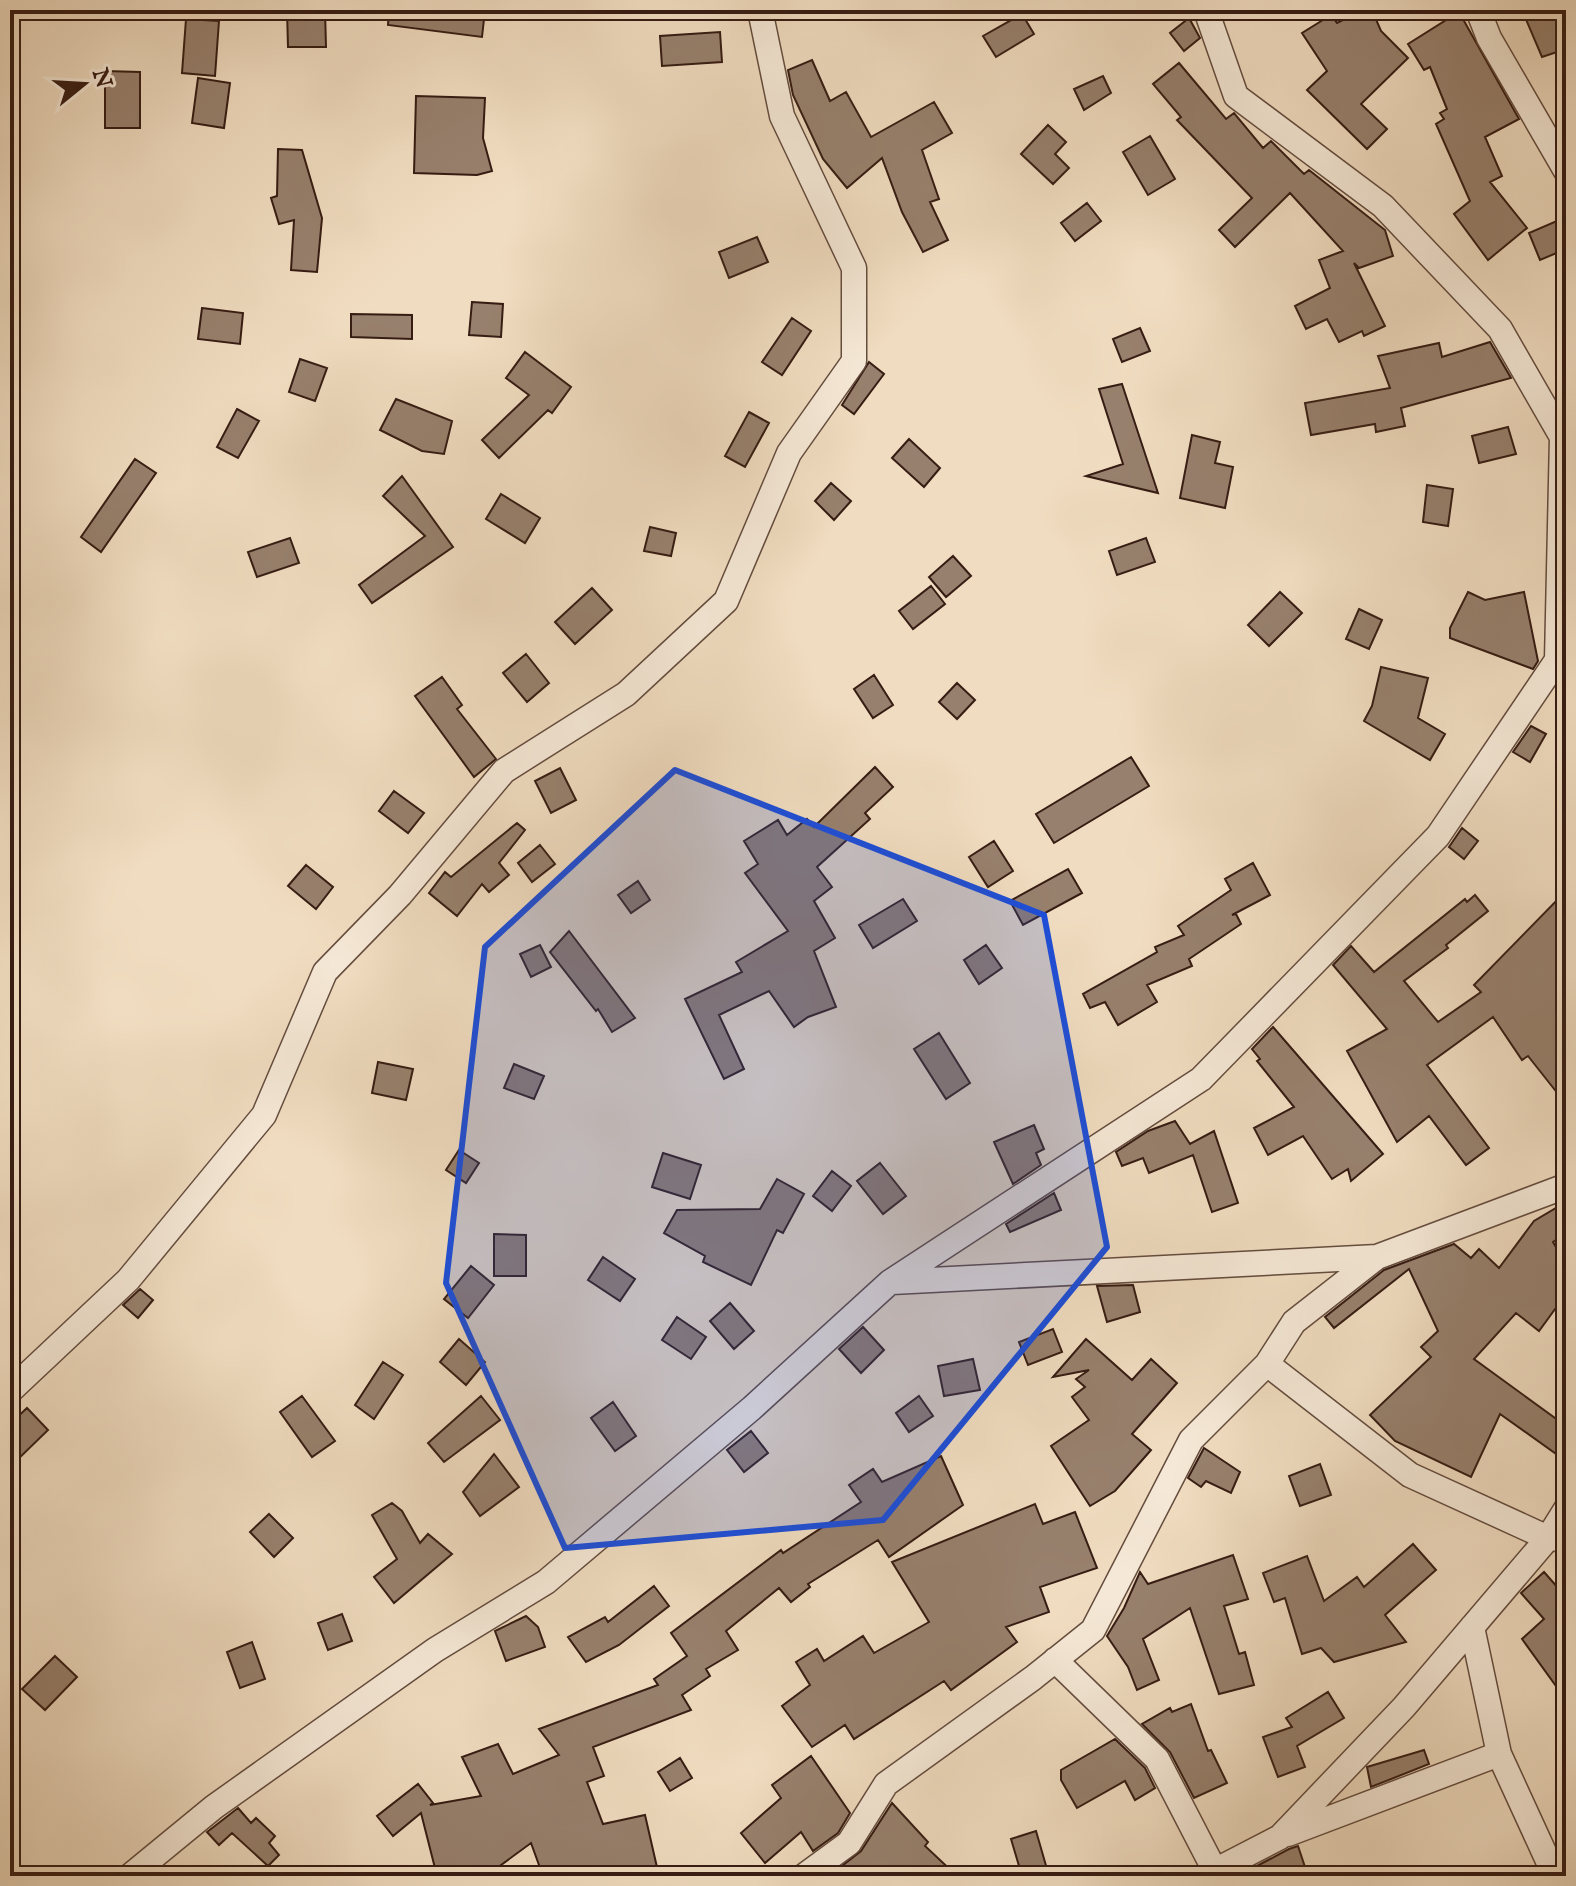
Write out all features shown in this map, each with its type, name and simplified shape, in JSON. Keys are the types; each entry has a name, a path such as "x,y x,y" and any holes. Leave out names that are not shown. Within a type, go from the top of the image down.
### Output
{"street":[{"path":"10,1391 128,1280 264,1115 325,972 400,895 504,771 626,694 726,601 789,453 854,361 854,268 782,116 760,10"},
{"path":"130,1876 214,1807 435,1650 546,1582 752,1408 890,1282 1201,1079 1438,836 1557,660 1562,437 1500,329 1383,206 1236,96 1206,10"},
{"path":"1478,10 1489,38 1566,171"},
{"path":"804,1876 849,1843 886,1784 1093,1630 1191,1440 1267,1364 1294,1322 1377,1257 1566,1186"},
{"path":"890,1282 1377,1257"},
{"path":"1267,1364 1410,1475 1557,1539"},
{"path":"1280,1837 1557,1539 1566,1509"},
{"path":"1472,1627 1499,1754 1555,1876"},
{"path":"1055,1660 1157,1759 1210,1873 1280,1837 1499,1754"}],"highlighted area":[{"path":"675,770 1044,915 1107,1247 883,1520 565,1548 446,1283 485,947"}],"building":[{"path":"287,10 325,10 326,47 288,47"},
{"path":"389,10 485,10 482,37 388,25"},
{"path":"1363,10 1372,10 1381,31 1408,58 1361,104 1387,129 1367,149 1307,90 1327,71 1302,33 1331,15 1337,23"},
{"path":"1522,10 1566,10 1566,49 1542,57"},
{"path":"1459,12 1519,119 1485,137 1502,176 1490,182 1527,228 1488,260 1454,214 1470,201 1436,124 1444,119 1440,113 1447,109 1430,67 1424,70 1408,44"},
{"path":"1022,14 1034,34 996,57 983,36"},
{"path":"1189,18 1200,38 1184,51 1170,33"},
{"path":"186,19 219,21 215,76 182,73"},
{"path":"720,32 722,62 662,66 660,36"},
{"path":"812,60 830,101 846,92 871,137 934,102 952,133 922,150 939,199 930,202 948,240 923,252 902,212 882,158 847,188 823,159 793,95 788,70"},
{"path":"1179,63 1226,119 1234,113 1263,148 1271,141 1304,174 1309,170 1385,230 1393,256 1359,268 1354,263 1385,326 1364,336 1362,331 1339,342 1327,319 1306,329 1295,306 1330,288 1319,260 1343,251 1290,193 1235,247 1219,230 1252,198 1177,120 1181,117 1153,84"},
{"path":"105,71 140,72 140,128 105,128"},
{"path":"1103,76 1111,93 1084,110 1074,89"},
{"path":"198,78 230,83 224,128 192,123"},
{"path":"416,96 485,98 483,138 492,171 477,175 414,173"},
{"path":"1048,125 1066,142 1055,154 1069,168 1053,184 1021,154"},
{"path":"1150,136 1175,179 1148,195 1123,152"},
{"path":"278,149 302,150 322,218 317,272 291,270 294,220 279,224 271,198 277,196"},
{"path":"1087,203 1101,221 1075,241 1061,223"},
{"path":"1566,217 1566,249 1540,260 1529,233"},
{"path":"757,237 768,262 729,278 719,252"},
{"path":"472,302 503,304 501,337 469,335"},
{"path":"202,308 243,313 240,344 198,339"},
{"path":"351,314 412,315 412,339 351,337"},
{"path":"792,318 811,331 782,375 762,362"},
{"path":"1140,328 1150,351 1122,362 1113,339"},
{"path":"1490,342 1511,378 1401,408 1405,426 1376,432 1375,424 1311,435 1305,403 1390,388 1378,356 1439,343 1442,357"},
{"path":"525,352 571,387 552,413 548,410 499,458 482,440 529,395 506,378"},
{"path":"300,359 327,368 315,401 289,392"},
{"path":"869,362 884,374 854,414 842,405"},
{"path":"1122,384 1158,493 1086,476 1123,464 1099,389"},
{"path":"396,399 452,421 444,454 422,451 380,430"},
{"path":"237,409 259,421 238,458 217,447"},
{"path":"749,412 769,423 745,467 725,456"},
{"path":"1508,427 1516,454 1479,463 1472,436"},
{"path":"1192,435 1220,442 1215,463 1233,467 1225,508 1180,498"},
{"path":"909,439 940,468 924,487 892,458"},
{"path":"135,459 156,473 101,552 81,537"},
{"path":"402,476 453,547 372,603 359,585 425,536 383,496"},
{"path":"831,483 851,501 834,520 815,501"},
{"path":"1427,485 1453,489 1448,526 1423,522"},
{"path":"501,494 540,518 525,543 486,519"},
{"path":"650,527 676,533 671,556 644,551"},
{"path":"290,538 299,563 257,577 248,552"},
{"path":"1146,538 1155,562 1117,575 1109,551"},
{"path":"953,556 971,576 946,597 929,577"},
{"path":"931,586 945,604 913,629 899,611"},
{"path":"592,588 612,610 575,644 555,622"},
{"path":"1280,592 1302,613 1269,646 1248,625"},
{"path":"1468,592 1485,600 1524,592 1538,661 1533,669 1450,638 1450,628"},
{"path":"1359,609 1382,620 1369,649 1346,639"},
{"path":"526,654 549,683 527,702 503,673"},
{"path":"1381,667 1428,678 1418,718 1445,734 1430,760 1364,721 1372,706"},
{"path":"874,675 893,705 873,718 854,689"},
{"path":"442,677 462,705 457,709 496,759 474,777 415,696"},
{"path":"957,683 975,700 957,719 939,702"},
{"path":"1531,726 1546,734 1530,762 1513,752"},
{"path":"1131,757 1149,786 1054,843 1036,814"},
{"path":"875,767 893,787 865,813 870,819 817,867 832,887 814,901 835,938 814,951 836,1007 808,1017 794,1027 769,991 719,1015 744,1069 724,1079 685,999 742,972 736,962 788,931 745,873 758,864 744,841 778,820 787,835 807,819 814,827"},
{"path":"560,768 576,800 551,813 535,781"},
{"path":"394,791 424,813 408,833 379,811"},
{"path":"517,823 525,830 499,863 509,875 489,892 482,884 457,916 429,893 445,872 451,877"},
{"path":"1462,828 1478,841 1464,859 1449,847"},
{"path":"994,841 1013,871 988,887 969,857"},
{"path":"540,845 555,864 532,882 518,863"},
{"path":"1253,863 1270,895 1232,915 1236,914 1241,924 1189,959 1192,966 1147,985 1157,1002 1118,1025 1105,1002 1090,1008 1083,994 1157,952 1155,947 1184,935 1178,926 1231,890 1225,879"},
{"path":"306,865 333,887 316,909 288,886"},
{"path":"1068,869 1082,893 1023,925 1010,901"},
{"path":"638,881 650,900 631,913 618,895"},
{"path":"1566,891 1566,1104 1528,1056 1522,1060 1493,1017 1427,1065 1489,1148 1466,1165 1429,1116 1397,1142 1347,1051 1387,1029 1333,965 1351,946 1374,972 1465,899 1467,902 1475,895 1488,911 1446,945 1448,948 1404,981 1438,1022 1481,992 1474,985"},
{"path":"903,899 917,921 873,948 859,925"},
{"path":"569,931 635,1018 612,1032 598,1009 596,1011 550,952"},
{"path":"540,945 551,967 531,977 520,954"},
{"path":"986,945 1002,968 979,984 964,960"},
{"path":"1273,1027 1383,1154 1351,1181 1348,1169 1332,1179 1303,1136 1268,1155 1254,1128 1294,1107 1257,1061 1260,1059 1252,1049"},
{"path":"939,1033 970,1083 946,1099 914,1049"},
{"path":"378,1062 413,1069 406,1100 372,1093"},
{"path":"514,1064 544,1076 534,1099 504,1088"},
{"path":"1175,1121 1190,1144 1214,1131 1238,1203 1212,1212 1193,1155 1149,1173 1143,1158 1122,1166 1116,1152 1148,1131"},
{"path":"1034,1125 1044,1149 1036,1153 1041,1165 1013,1184 994,1142"},
{"path":"459,1150 479,1163 466,1183 446,1170"},
{"path":"663,1153 701,1165 690,1199 652,1187"},
{"path":"880,1163 906,1196 883,1214 857,1181"},
{"path":"832,1171 851,1186 832,1211 813,1196"},
{"path":"777,1179 804,1194 783,1233 777,1230 751,1285 703,1262 705,1256 664,1233 677,1210 760,1209"},
{"path":"1054,1193 1061,1210 1010,1232 1006,1224"},
{"path":"1566,1202 1566,1233 1553,1242 1566,1264 1566,1294 1539,1331 1516,1313 1474,1359 1566,1426 1566,1461 1500,1414 1471,1477 1395,1441 1370,1415 1431,1357 1421,1347 1438,1331 1409,1269 1334,1328 1325,1317 1384,1270 1454,1244 1471,1258 1479,1249 1499,1268 1534,1221"},
{"path":"494,1234 526,1235 526,1276 494,1276"},
{"path":"603,1257 635,1279 620,1301 588,1280"},
{"path":"471,1266 494,1285 468,1318 444,1299"},
{"path":"1133,1285 1140,1312 1107,1322 1097,1286"},
{"path":"140,1289 153,1300 138,1318 123,1305"},
{"path":"730,1303 754,1331 734,1349 710,1321"},
{"path":"677,1317 706,1337 691,1359 662,1340"},
{"path":"863,1327 884,1350 861,1373 839,1349"},
{"path":"1053,1329 1062,1352 1028,1365 1019,1342"},
{"path":"459,1339 485,1362 466,1385 440,1362"},
{"path":"1086,1339 1132,1380 1151,1359 1177,1383 1132,1434 1151,1450 1115,1491 1090,1506 1051,1446 1089,1420 1072,1397 1085,1387 1076,1379 1089,1370 1053,1377"},
{"path":"973,1359 980,1390 944,1396 938,1366"},
{"path":"383,1362 403,1375 374,1419 355,1405"},
{"path":"302,1396 335,1441 312,1457 280,1412"},
{"path":"481,1396 500,1420 444,1462 428,1443"},
{"path":"919,1396 933,1416 909,1432 896,1413"},
{"path":"613,1402 636,1436 615,1451 591,1418"},
{"path":"27,1408 48,1430 10,1467 10,1424"},
{"path":"751,1431 768,1453 744,1472 727,1450"},
{"path":"1204,1448 1240,1472 1231,1493 1206,1481 1201,1487 1188,1478"},
{"path":"494,1454 519,1487 480,1516 463,1492"},
{"path":"941,1456 963,1505 889,1557 878,1540 808,1584 810,1587 791,1602 779,1588 726,1631 738,1650 706,1669 710,1676 682,1695 691,1710 593,1747 604,1776 587,1782 603,1824 645,1815 659,1876 543,1876 531,1843 486,1876 437,1876 421,1813 393,1836 377,1816 418,1784 433,1803 430,1805 481,1796 462,1757 498,1744 513,1774 559,1755 539,1729 658,1685 654,1679 687,1656 671,1633 781,1550 783,1553 861,1502 849,1485 873,1469 882,1482"},
{"path":"1320,1464 1331,1495 1300,1506 1289,1476"},
{"path":"392,1503 402,1511 420,1543 428,1534 452,1554 394,1603 374,1577 397,1559 372,1515"},
{"path":"1035,1504 1043,1524 1075,1512 1097,1568 1040,1587 1049,1612 1006,1627 1017,1642 951,1690 944,1681 854,1739 845,1725 812,1747 782,1706 810,1685 796,1662 817,1649 824,1661 863,1636 874,1653 929,1622 892,1562"},
{"path":"269,1514 293,1538 274,1557 250,1532"},
{"path":"1413,1544 1436,1570 1385,1615 1406,1642 1334,1662 1321,1648 1302,1654 1285,1598 1274,1602 1263,1573 1307,1556 1324,1601 1357,1577 1364,1587"},
{"path":"1233,1555 1248,1599 1224,1606 1239,1654 1245,1652 1254,1685 1219,1694 1190,1608 1143,1639 1159,1680 1137,1690 1128,1667 1107,1636 1140,1572 1148,1584"},
{"path":"1544,1572 1566,1597 1566,1700 1522,1639 1544,1619 1521,1593"},
{"path":"654,1586 669,1606 619,1645 586,1662 568,1637 605,1617 608,1622"},
{"path":"342,1614 352,1641 328,1650 318,1623"},
{"path":"526,1616 538,1627 545,1647 506,1661 495,1631"},
{"path":"252,1642 265,1679 240,1688 227,1652"},
{"path":"55,1656 77,1677 45,1710 22,1689"},
{"path":"1328,1692 1344,1718 1297,1746 1305,1767 1278,1777 1263,1737 1292,1727 1286,1718"},
{"path":"1191,1704 1208,1751 1211,1750 1227,1783 1194,1798 1170,1752 1142,1724 1170,1708 1172,1712"},
{"path":"1115,1739 1145,1768 1155,1788 1135,1800 1125,1781 1077,1808 1061,1780 1061,1770"},
{"path":"1424,1750 1429,1764 1371,1787 1367,1767"},
{"path":"811,1756 850,1813 838,1833 813,1851 801,1832 765,1863 741,1833 781,1798 772,1785"},
{"path":"680,1758 692,1778 670,1791 658,1772"},
{"path":"892,1803 928,1842 925,1846 957,1876 829,1876 861,1851"},
{"path":"238,1808 251,1823 256,1818 275,1836 269,1843 279,1855 268,1866 232,1833 219,1845 207,1832"},
{"path":"1036,1831 1049,1876 1022,1876 1011,1839"},
{"path":"1298,1846 1308,1876 1238,1876 1289,1849"}]}
